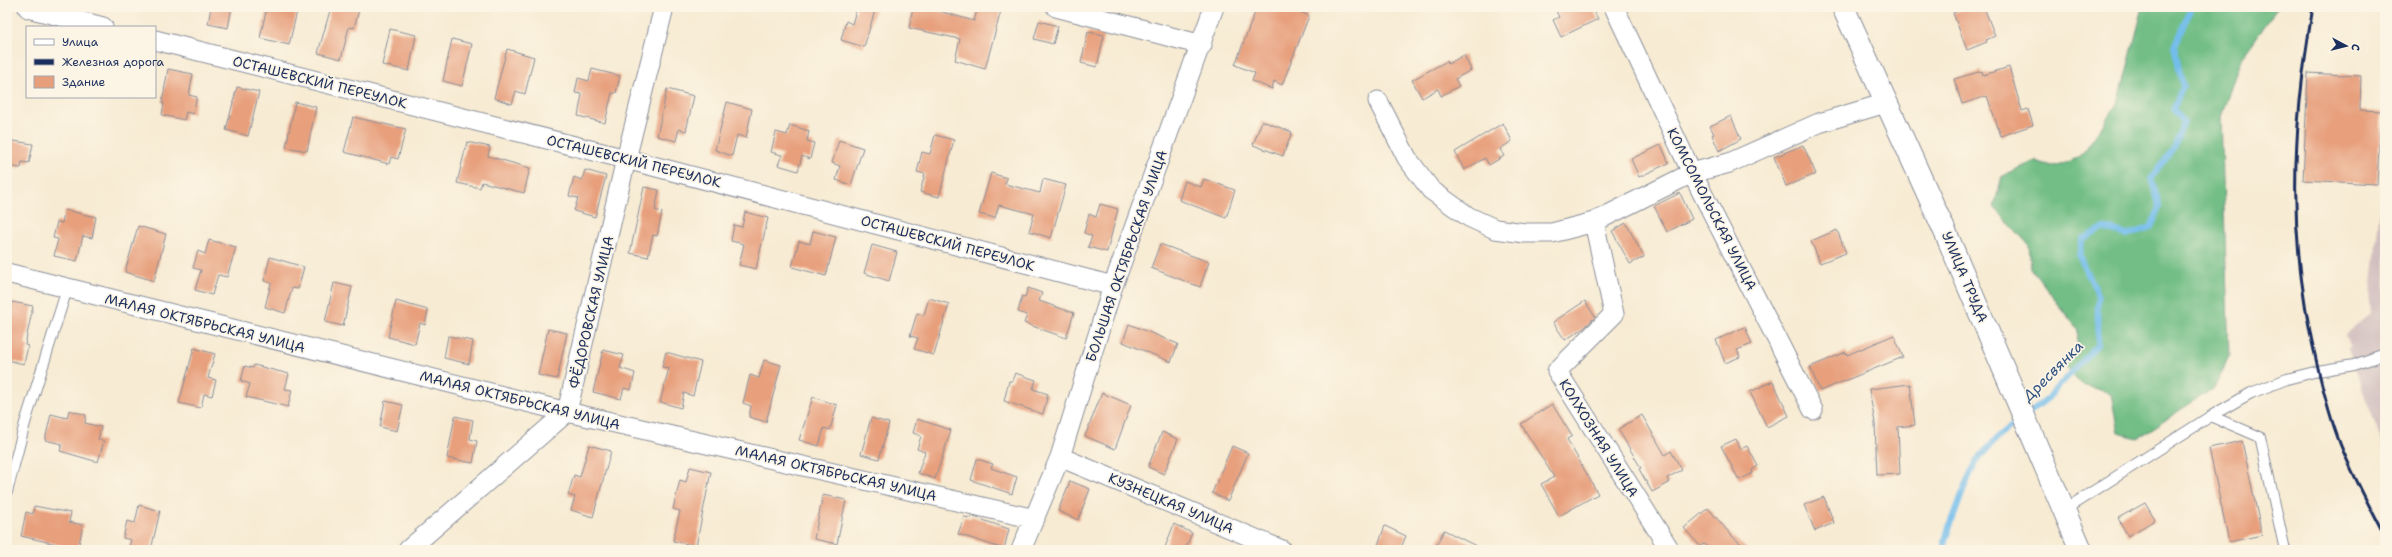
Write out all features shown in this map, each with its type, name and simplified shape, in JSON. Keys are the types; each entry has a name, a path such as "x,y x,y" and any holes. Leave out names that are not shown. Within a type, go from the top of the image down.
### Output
{"street":[{"name":"ФЁДОРОВСКАЯ УЛИЦА","path":"567,412 626,159 664,7"},
{"path":"1056,7 1202,45"},
{"name":"БОЛЬШАЯ ОКТЯБРЬСКАЯ УЛИЦА","path":"1021,550 1060,457 1113,286 1202,45 1214,7"},
{"name":"КОМСОМОЛЬСКАЯ УЛИЦА","path":"1614,7 1692,173 1813,410"},
{"name":"УЛИЦА ТРУДА","path":"1843,7 1947,236 2081,550"},
{"path":"28,8 99,26"},
{"name":"ОСТАШЕВСКИЙ ПЕРЕУЛОК","path":"156,40 626,159 1113,286"},
{"path":"1378,101 1407,158 1431,190 1469,217 1495,228 1525,233 1552,233 1594,222 1692,173 1729,163 1819,123 1886,103"},
{"name":"КОЛХОЗНАЯ УЛИЦА","path":"1594,222 1614,314 1557,371 1670,550"},
{"name":"МАЛАЯ ОКТЯБРЬСКАЯ УЛИЦА","path":"7,273 567,412 1035,519"},
{"path":"408,550 567,412"},
{"name":"КУЗНЕЦКАЯ УЛИЦА","path":"1060,457 1282,550"}],"lane":[{"path":"7,492 25,423 67,289"},
{"path":"2064,510 2211,416 2251,393 2287,379 2318,371 2354,365 2385,354"},
{"path":"2211,416 2260,437 2285,550"}],"shaded area":[{"path":"2385,159 2385,451 2348,349 2350,347 2346,334 2371,314 2370,303"}],"green space":[{"path":"2143,7 2278,7 2240,61 2221,117 2229,356 2215,387 2138,438 2118,433 2111,393 2082,385 2064,364 2077,345 2078,330 2031,268 2029,245 1994,207 2002,176 2035,161 2056,167 2080,157 2118,104"}],"building":[{"path":"211,7 232,7 228,28 208,24"},
{"path":"267,7 298,7 289,45 260,38"},
{"path":"331,7 351,7 359,10 354,28 349,27 341,59 318,53"},
{"path":"857,7 876,7 864,47 841,40 846,21 852,24"},
{"path":"913,7 940,7 939,11 974,21 978,7 1002,7 985,69 955,60 960,39 909,28"},
{"path":"1257,7 1290,7 1309,16 1282,85 1274,81 1272,89 1252,81 1255,73 1235,65"},
{"path":"1554,7 1592,7 1598,19 1561,37 1553,20 1559,17"},
{"path":"1967,7 1984,7 1995,36 1986,40 1987,42 1967,50 1953,13"},
{"path":"1039,21 1058,26 1053,44 1034,39"},
{"path":"390,29 416,35 409,71 382,65"},
{"path":"1088,32 1104,35 1097,67 1081,63"},
{"path":"452,39 472,44 462,86 443,81"},
{"path":"507,49 534,57 525,94 516,91 512,104 494,98"},
{"path":"1464,55 1471,70 1455,79 1459,86 1441,96 1438,89 1422,98 1412,80 1447,61 1448,64"},
{"path":"2009,67 2022,111 2028,109 2033,125 2001,136 1987,96 1962,104 1954,79 1982,71 1983,75"},
{"path":"168,69 193,74 189,95 197,97 193,114 186,112 184,120 162,115 164,103 162,103"},
{"path":"592,69 620,76 616,93 612,93 605,123 578,116 582,94 575,93 578,78 589,81"},
{"path":"2308,73 2361,76 2360,110 2381,111 2377,184 2303,180"},
{"path":"237,87 259,92 248,136 226,130"},
{"path":"667,89 694,96 686,131 679,129 676,141 657,136"},
{"path":"295,102 316,107 307,151 286,147"},
{"path":"727,102 752,109 746,138 737,135 732,156 715,150"},
{"path":"1731,116 1741,139 1719,151 1710,126"},
{"path":"353,117 406,129 398,159 391,157 389,164 344,152"},
{"path":"1262,121 1292,132 1283,156 1253,145"},
{"path":"1503,123 1512,141 1500,149 1504,156 1489,165 1485,158 1464,170 1455,152"},
{"path":"790,125 809,131 807,141 814,143 810,159 802,156 798,171 778,165 782,155 771,152 776,132 787,135"},
{"path":"935,135 954,140 939,197 920,192 925,174 917,172 922,152 930,154"},
{"path":"7,140 33,144 29,163 22,162 21,168 7,166"},
{"path":"839,140 863,148 851,185 836,180 840,166 832,163"},
{"path":"467,142 490,147 488,156 530,168 524,193 482,182 480,188 457,183"},
{"path":"1661,145 1669,163 1639,177 1631,159"},
{"path":"1803,145 1816,174 1786,186 1774,157"},
{"path":"585,170 606,176 595,217 574,211 578,198 569,196 574,177 582,180"},
{"path":"991,173 1007,178 1005,184 1040,193 1043,179 1066,185 1051,238 1029,231 1034,214 999,205 995,218 979,214"},
{"path":"1204,179 1235,190 1226,218 1179,200 1185,181 1201,187"},
{"path":"644,187 659,190 655,210 662,212 657,236 653,235 648,257 630,253"},
{"path":"1680,193 1692,219 1667,232 1654,206"},
{"path":"1100,204 1118,209 1107,252 1088,247 1092,236 1084,233 1089,214 1096,217"},
{"path":"65,210 96,217 92,238 83,236 77,261 54,256 58,239 53,238 57,222 62,223"},
{"path":"745,212 768,218 756,269 739,265 744,244 731,241 734,225 742,227"},
{"path":"1626,223 1644,257 1630,264 1612,231"},
{"path":"138,226 166,234 154,281 125,272"},
{"path":"1837,230 1846,253 1820,263 1811,241"},
{"path":"813,231 836,237 826,276 792,267 799,241 810,244"},
{"path":"209,240 236,247 227,277 218,275 212,295 195,290 201,270 193,268 198,251 205,254"},
{"path":"1160,244 1209,262 1200,287 1151,268"},
{"path":"872,245 897,252 889,281 864,273"},
{"path":"270,257 304,267 298,289 292,288 285,313 265,307 271,283 264,281"},
{"path":"334,283 352,287 343,326 325,322"},
{"path":"1028,288 1042,293 1039,301 1074,313 1066,338 1024,323 1027,315 1018,312 1022,296 1025,297"},
{"path":"929,298 949,304 934,355 914,349 918,338 910,336 917,313 924,315"},
{"path":"396,301 428,310 425,325 420,323 415,344 388,337"},
{"path":"1585,301 1595,317 1584,328 1565,340 1553,322"},
{"path":"12,302 33,306 25,345 28,346 24,364 7,360 7,326"},
{"path":"1129,324 1178,344 1171,362 1123,342"},
{"path":"1745,327 1752,344 1737,350 1740,357 1725,363 1716,340"},
{"path":"548,329 567,333 557,379 538,375"},
{"path":"1894,335 1903,357 1820,391 1810,367 1846,352 1847,355"},
{"path":"448,336 473,341 469,364 444,358"},
{"path":"194,348 215,354 208,378 216,380 212,396 204,394 201,408 179,403"},
{"path":"603,350 624,355 620,368 635,373 631,390 624,388 621,399 593,392"},
{"path":"666,352 701,362 693,396 684,393 681,408 660,402 669,368 662,367"},
{"path":"764,360 781,365 766,422 749,417 751,406 743,403 750,375 759,378"},
{"path":"254,365 289,374 285,389 292,390 288,407 246,397 250,384 241,381 245,366 253,368"},
{"path":"1015,373 1036,380 1033,389 1048,394 1043,414 1004,401 1009,381 1012,381"},
{"path":"1773,381 1789,416 1767,427 1750,392"},
{"path":"1910,384 1915,425 1898,427 1900,474 1877,475 1875,423 1869,389"},
{"path":"1102,393 1131,405 1115,449 1085,436"},
{"path":"813,397 837,405 830,430 824,428 819,446 799,440"},
{"path":"385,401 403,405 397,431 380,427"},
{"path":"1552,404 1572,436 1567,439 1598,494 1559,516 1541,484 1554,477 1521,424"},
{"path":"69,410 86,415 85,423 101,427 98,440 104,441 98,462 60,451 62,444 45,440 51,414 67,418"},
{"path":"1642,415 1665,455 1671,451 1682,470 1667,478 1669,483 1652,492 1639,469 1641,468 1618,429"},
{"path":"455,416 473,420 470,439 477,441 473,463 447,458"},
{"path":"871,418 889,423 879,459 861,454"},
{"path":"917,419 951,430 935,479 918,473 925,452 917,449 921,436 913,433"},
{"path":"1162,432 1178,439 1164,474 1148,467"},
{"path":"1736,439 1741,449 1747,446 1758,466 1752,470 1753,473 1739,480 1721,446"},
{"path":"2242,441 2262,535 2229,542 2209,448"},
{"path":"589,445 611,451 593,517 571,510 575,497 568,495 574,475 580,477"},
{"path":"1232,446 1248,453 1228,501 1212,493"},
{"path":"977,459 993,464 991,468 1017,477 1012,494 971,480"},
{"path":"690,467 711,472 696,546 673,541 680,511 673,509 680,480 686,482"},
{"path":"1070,481 1090,489 1078,520 1058,511"},
{"path":"823,495 846,500 837,544 814,539"},
{"path":"1824,497 1834,523 1815,531 1804,505"},
{"path":"2145,503 2155,520 2128,536 2118,518"},
{"path":"139,505 160,511 151,550 128,550 131,540 123,538 127,521 135,523"},
{"path":"34,506 71,513 69,522 83,525 78,549 21,536 26,512 33,514"},
{"path":"1708,508 1732,536 1748,550 1712,550 1704,544 1700,546 1684,528"},
{"path":"971,516 1009,529 1004,549 958,534 964,517 971,518"},
{"path":"1174,524 1192,533 1185,550 1164,550"},
{"path":"1385,526 1406,536 1400,550 1376,550"},
{"path":"1444,530 1484,550 1449,550 1437,544"}],"waterway":[{"name":"Дресвянка","path":"1945,550 1945,540 1965,486 1978,459 1999,436 2048,398 2097,345 2098,297 2079,256 2083,239 2102,228 2127,235 2151,227 2160,207 2151,179 2174,148 2184,122 2173,109 2183,87 2174,46 2192,7"}],"railway":[{"path":"2313,7 2300,99 2297,144 2297,232 2301,277 2308,322 2318,368 2334,427 2351,469 2385,536"}]}
